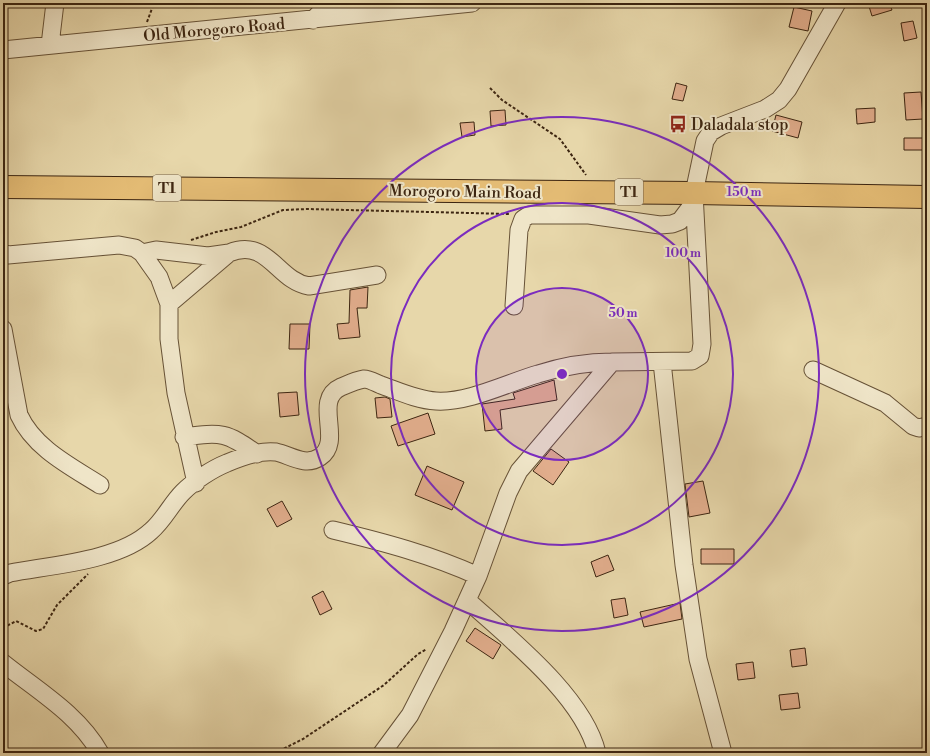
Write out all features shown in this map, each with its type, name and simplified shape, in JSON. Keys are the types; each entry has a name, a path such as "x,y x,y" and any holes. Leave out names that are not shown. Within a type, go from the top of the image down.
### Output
{"highway":[{"name":"Morogoro Main Road","path":"3,187 607,192 695,197 927,197"}],"street":[{"path":"50,45 55,3"},
{"path":"313,20 329,3"},
{"name":"Old Morogoro Road","path":"3,50 472,3"},
{"path":"3,576 10,573 75,562 123,549 135,544 152,531 182,493 226,463 257,454 275,452 303,461 312,461 322,456 328,444 328,409 330,396 339,388 366,379 418,398 435,401 455,400 540,373 583,363 692,361 700,356 702,344 695,197 705,141 711,132 766,109 778,100 788,89 837,3"},
{"path":"514,306 519,230 523,219 529,215 581,214 660,225 672,224 680,221 695,197"},
{"path":"3,253 8,255 119,245 135,248 142,253 159,277 169,304 171,359 184,437 196,483"},
{"path":"142,253 156,250 208,256 246,249 258,251 270,259 296,282 309,286 377,275"},
{"path":"169,304 229,252"},
{"path":"3,329 19,415 25,428 56,457 100,485"},
{"path":"382,753 410,715 467,600 478,576 508,493 519,471 612,362"},
{"path":"662,362 684,565 698,659 723,753"},
{"path":"813,370 885,403 912,426 919,428 927,426"},
{"path":"184,437 225,434 235,438 257,454"},
{"path":"333,530 372,539 447,562 478,576"},
{"path":"467,600 528,655 576,706 587,725 597,753"},
{"path":"3,663 64,709 80,724 100,753"}],"path":[{"path":"141,36 154,3"},
{"path":"490,88 502,100 560,139 584,174 607,192"},
{"path":"187,241 242,226 283,210 308,209 529,215"},
{"path":"3,628 16,621 36,631 43,629 57,605 90,572"},
{"path":"275,753 303,739 384,685 418,654 448,639"}],"building":[{"path":"868,3 889,3 892,10 872,16"},
{"path":"794,7 812,11 808,31 789,27"},
{"path":"913,21 917,38 904,41 901,23"},
{"path":"676,83 687,86 683,101 672,99"},
{"path":"921,92 923,119 906,120 904,93"},
{"path":"875,108 875,122 857,124 856,109"},
{"path":"505,110 506,125 491,126 490,111"},
{"path":"776,115 802,122 798,138 772,131"},
{"path":"474,122 475,135 462,137 460,123"},
{"path":"904,138 927,138 927,150 904,150"},
{"path":"368,287 367,308 357,308 360,337 339,339 337,324 349,323 350,290"},
{"path":"290,324 310,324 309,349 289,349"},
{"path":"554,380 557,400 500,410 502,429 485,431 482,404 515,399 513,393"},
{"path":"297,392 299,415 280,417 278,393"},
{"path":"385,397 390,399 392,417 377,418 375,398"},
{"path":"428,413 435,434 398,446 391,426"},
{"path":"551,449 569,462 553,485 533,471"},
{"path":"427,466 464,482 452,510 415,495"},
{"path":"703,481 710,513 689,517 685,484"},
{"path":"282,501 292,519 277,527 267,509"},
{"path":"701,549 734,549 734,564 701,564"},
{"path":"608,555 614,570 596,577 591,562"},
{"path":"323,591 332,609 320,615 312,597"},
{"path":"625,598 628,615 614,618 611,600"},
{"path":"680,603 682,619 644,627 640,612"},
{"path":"475,628 501,645 493,659 466,641"},
{"path":"805,648 807,665 792,667 790,650"},
{"path":"753,662 755,678 738,680 736,664"},
{"path":"798,693 800,708 781,710 779,695"}],"place":[{"name":"Daladala stop","path":"678,124"}]}
